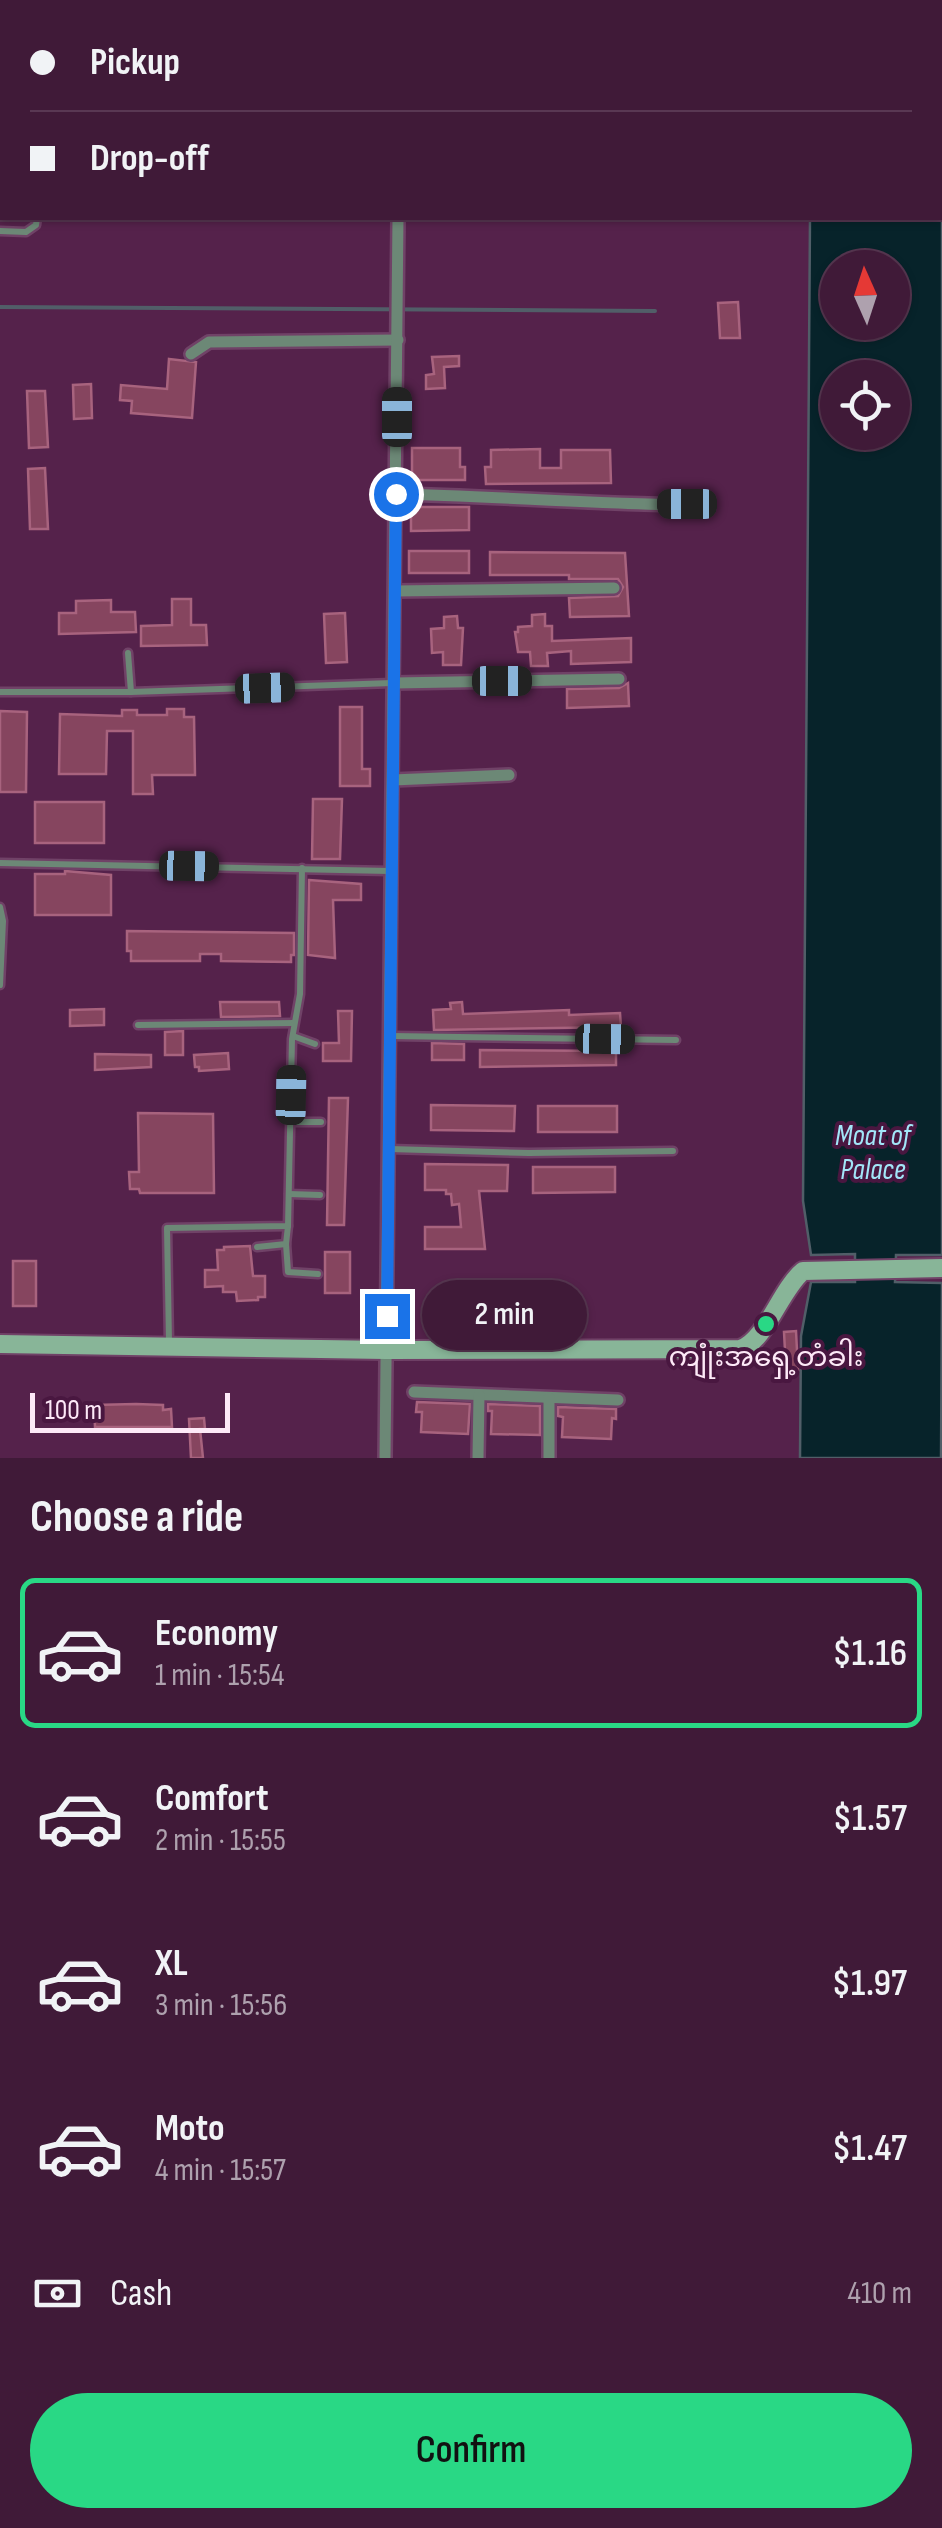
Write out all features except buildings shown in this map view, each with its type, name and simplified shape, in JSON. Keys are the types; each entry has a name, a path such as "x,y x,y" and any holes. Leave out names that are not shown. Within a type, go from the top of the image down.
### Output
{"street":[{"path":"385,1458 398,220"},
{"path":"192,354 209,342 398,340"},
{"path":"396,494 687,504"},
{"path":"395,591 614,588"},
{"path":"394,684 619,679"},
{"path":"393,780 508,775"},
{"path":"0,1344 386,1350 745,1348 757,1337 798,1274 826,1269 942,1268"},
{"path":"414,1392 618,1400"},
{"path":"478,1458 479,1395"},
{"path":"549,1398 549,1458"}],"lane":[{"path":"0,231 30,231 37,220"},
{"path":"128,653 131,692"},
{"path":"0,692 394,684"},
{"path":"0,863 392,871"},
{"path":"302,868 300,994 293,1036 286,1244 288,1272 318,1274"},
{"path":"0,907 0,985"},
{"path":"138,1024 294,1023"},
{"path":"293,1036 315,1044"},
{"path":"390,1036 676,1040"},
{"path":"290,1122 321,1122"},
{"path":"388,1149 529,1153 674,1151"},
{"path":"289,1194 320,1194"},
{"path":"170,1347 167,1228 288,1226"},
{"path":"257,1247 286,1244"}],"water":[{"name":"Moat of Palace","path":"810,220 942,220 942,1255 896,1255 895,1282 942,1283 941,1458 800,1458 801,1336 811,1282 855,1282 855,1254 811,1255 803,1201"}],"waterway":[{"path":"0,307 655,311"}],"place":[{"name":"ကျုံးအရှေ့တံခါး","path":"766,1324"}],"route":[{"path":"387,1316 396,494"}]}
